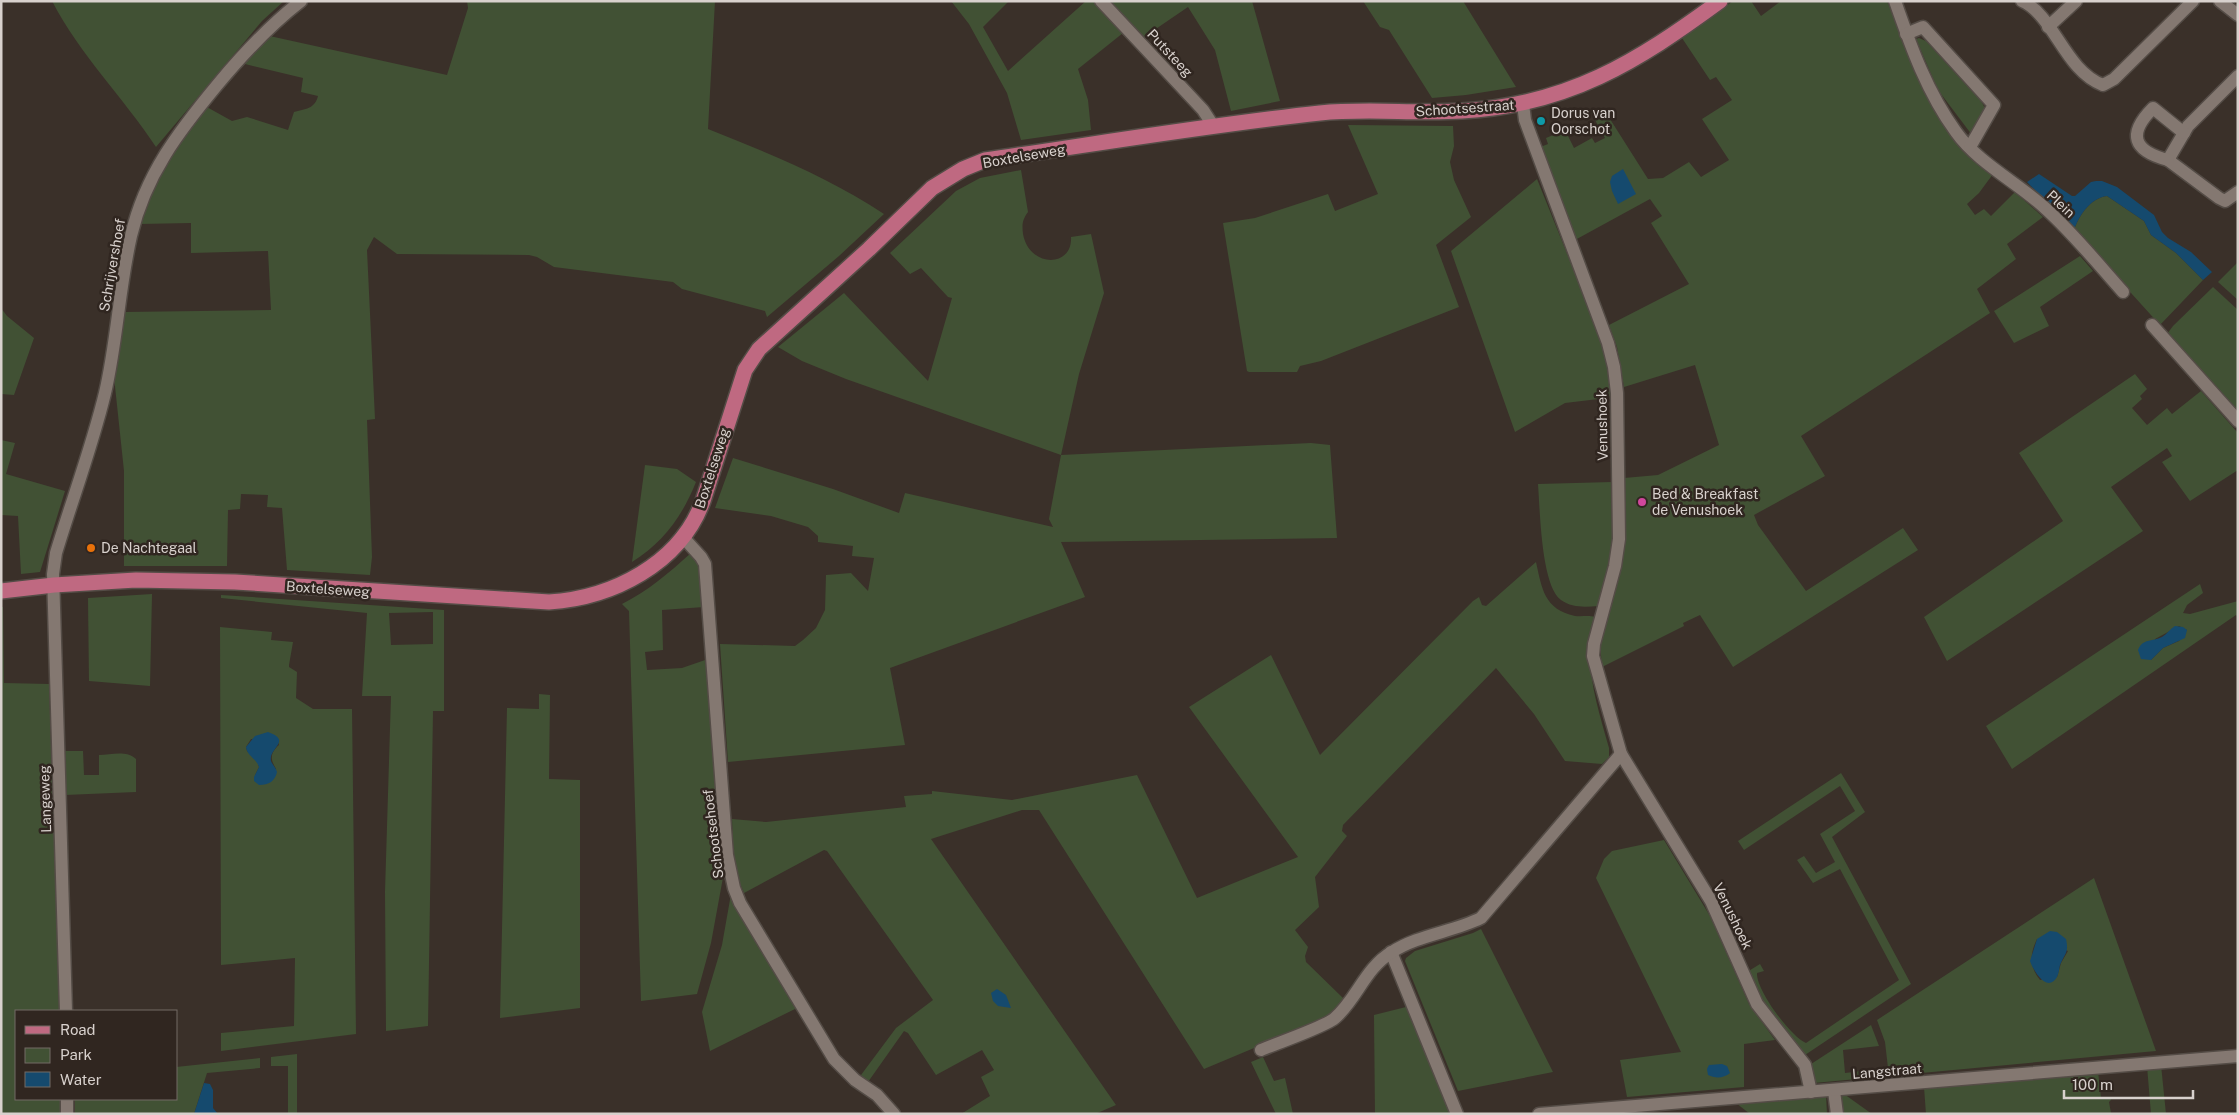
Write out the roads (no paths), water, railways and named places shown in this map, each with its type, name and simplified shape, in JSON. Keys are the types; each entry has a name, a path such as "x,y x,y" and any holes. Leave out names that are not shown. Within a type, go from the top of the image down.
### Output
{"main road":[{"name":"Schootsestraat","path":"1214,127 1322,112 1371,110 1419,113 1454,112 1522,104 1580,85 1627,64 1668,40 1720,1"},
{"name":"Boxtelseweg","path":"1,591 54,585 136,580 235,582 398,594 549,602 565,601 601,593 623,584 642,573 663,557 682,536 700,510 745,370 759,349 869,249 932,188 963,169 985,160 1214,127"}],"street":[{"name":"Schrijvershoef","path":"54,585 53,574 56,553 108,377 131,237 138,211 152,176 171,143 224,77 257,40 284,14 301,1"},
{"name":"Putsteeg","path":"1101,1 1203,110 1214,127"},
{"name":"Plein","path":"1895,1 1915,59 1956,133 1970,147 2045,208 2123,292"},
{"path":"2022,1 2029,4 2048,26 2074,64 2096,82 2103,84 2114,80 2193,1"},
{"path":"2048,26 2076,1"},
{"path":"2220,1 2238,14"},
{"path":"1906,34 1924,27 1994,106 1970,147"},
{"path":"2168,160 2188,126 2238,76"},
{"name":"Venushoek","path":"1522,104 1526,120 1608,343 1614,366 1617,393 1619,539 1594,644 1593,656 1621,754 1711,901 1757,1004 1805,1065 1811,1092"},
{"path":"2184,133 2153,108 2141,120 2138,129 2138,143 2143,150 2168,160 2225,201 2238,192"},
{"path":"2152,325 2238,421"},
{"name":"Schootsehoef","path":"682,536 702,557 705,564 727,855 734,888 740,902 834,1058 855,1080 877,1095 894,1114"},
{"name":"Langeweg","path":"54,585 66,1010"},
{"path":"1261,1050 1334,1020 1368,973 1391,952 1467,925 1481,918 1621,754"},
{"path":"1391,952 1457,1114"},
{"name":"Langstraat","path":"1539,1114 2238,1056"},
{"path":"1834,1090 1837,1114"},
{"path":"67,1100 67,1114"}],"water":[{"path":"1623,169 1636,194 1618,204 1610,182 1612,176"},
{"path":"2039,174 2072,196 2075,196 2091,182 2096,181 2102,181 2117,187 2154,215 2162,232 2168,238 2191,252 2212,272 2203,280 2176,253 2151,235 2144,221 2107,196 2095,200 2086,208 2074,230 2027,182"},
{"path":"2175,626 2183,627 2187,630 2185,638 2163,648 2151,660 2141,659 2138,650 2142,644 2162,637"},
{"path":"268,732 279,739 278,745 271,756 271,761 277,772 271,782 259,785 254,781 254,777 259,767 248,753 246,747 255,736"},
{"path":"2050,931 2057,932 2066,939 2067,947 2057,977 2053,982 2049,983 2041,979 2030,961 2037,939"},
{"path":"997,989 1006,995 1011,1008 998,1006 993,1001 991,993"},
{"path":"1722,1064 1727,1066 1730,1073 1720,1077 1708,1075 1707,1069 1709,1065"},
{"path":"204,1083 210,1084 213,1090 213,1108 218,1114 194,1114"}],"place":[{"name":"Dorus van Oorschot","path":"1541,121"},
{"name":"Bed & Breakfast de Venushoek","path":"1642,502"},
{"name":"De Nachtegaal","path":"91,548"}]}
